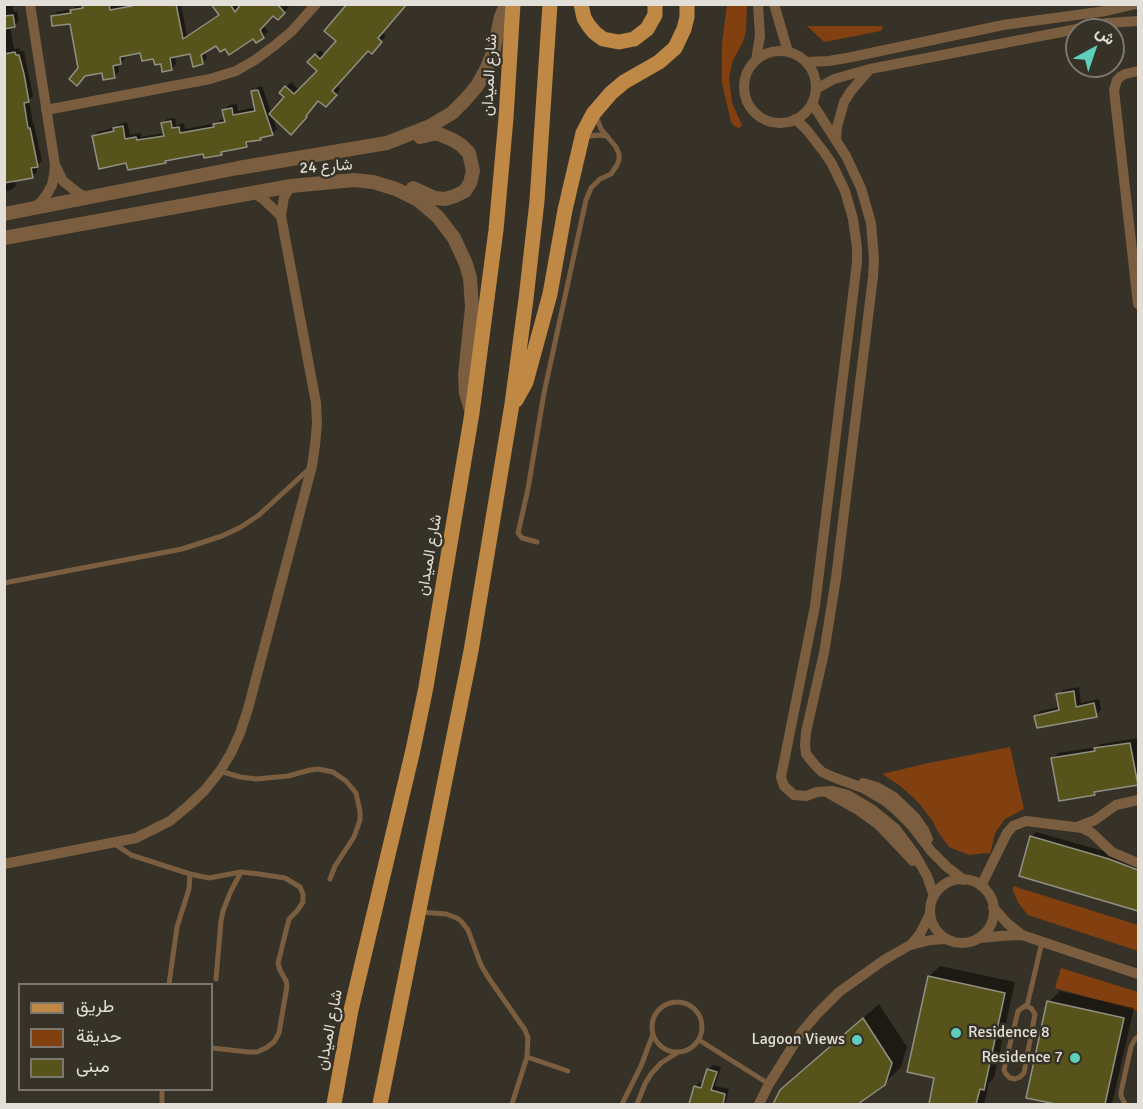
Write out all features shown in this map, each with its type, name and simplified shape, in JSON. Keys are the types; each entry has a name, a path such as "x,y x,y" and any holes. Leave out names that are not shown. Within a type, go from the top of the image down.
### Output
{"main road":[{"name":"شارع الميدان","path":"334,1104 351,1010 411,760 426,687 472,413 496,230 513,4"},
{"path":"380,1104 482,593 512,404 537,201 550,4"},
{"path":"581,4 584,18 595,33 603,39 618,42 634,39 647,29 655,15 656,4"},
{"path":"512,404 526,382 550,294 565,210 582,137 588,123 611,93 624,82 659,62 675,48 684,29 687,4"}],"street":[{"path":"30,4 55,165 52,185 41,202 33,208"},
{"path":"46,110 210,80 236,71 255,60 292,31 315,4"},
{"name":"شارع 24","path":"4,213 290,158 387,143 430,126 452,113 477,86 493,53 506,4"},
{"path":"756,60 760,36 758,4"},
{"path":"774,4 788,52"},
{"path":"806,62 852,57 1003,25 1106,11 1136,4"},
{"path":"816,88 841,77 870,69 1107,23 1138,21"},
{"path":"1003,25 1006,43"},
{"path":"788,52 806,62 812,72 816,88 812,103 807,110 788,122 772,122 758,115 748,103 744,88 747,73 756,60 767,53 788,52"},
{"path":"836,140 844,102 850,91 870,69"},
{"path":"1138,71 1120,77 1114,90 1138,304"},
{"path":"812,103 855,172 871,223 874,259 835,586 805,745 808,758 822,772 851,783 871,785 883,790 924,830 931,851 964,880"},
{"path":"795,119 824,152 840,181 853,219 857,248 856,277 815,606 781,777 786,790 798,796 825,791 841,793 873,810 895,828 914,853 934,896"},
{"path":"387,143 402,143 434,134 445,136 461,145 469,153 473,171 465,191 445,199 426,195 406,185 391,187"},
{"path":"55,165 63,181 86,197"},
{"name":"شارع 24","path":"4,238 291,186 354,180 391,187 418,200 438,217 454,238 466,264 470,278 472,307 465,375 466,393 472,413"},
{"path":"4,864 136,838 170,821 206,790 231,753 248,709 312,466 316,435 316,403 280,216 284,197 291,186"},
{"path":"252,192 268,203 280,216"},
{"path":"825,791 869,817 922,867"},
{"path":"1100,841 1099,828 1101,817 1105,812 1116,805 1138,800"},
{"path":"895,828 908,815"},
{"path":"1077,827 1101,817"},
{"path":"981,886 1007,833 1017,824 1031,821 1077,827 1092,833 1107,849 1117,855 1138,863"},
{"path":"759,1104 801,1033 839,992 860,976 910,945 945,939 963,943 974,941 984,934 991,924 994,913 989,895 981,886 970,881 953,881 942,886 934,896 930,908 931,920 945,939"},
{"path":"993,907 1022,935 1138,974"},
{"path":"910,945 920,934 930,914"},
{"path":"979,938 1022,935"}],"lane":[{"path":"537,542 522,538 518,533 544,393 586,200 591,188 600,179 611,174 619,160 616,147 601,129 595,111"},
{"path":"582,137 607,136"},
{"path":"4,583 182,549 222,536 259,515 312,466"},
{"path":"220,771 240,777 272,779 318,769 333,772 346,781 356,793 360,820 354,837 335,866 330,879"},
{"path":"115,843 131,855 190,874 209,878 241,872 285,878 300,887 303,902 289,919 278,959 278,967 285,977 286,986 279,1033 274,1042 257,1052 213,1048"},
{"path":"216,979 223,911 241,872"},
{"path":"169,983 177,927 189,890 190,874"},
{"path":"419,912 446,914 457,918 465,925 481,965 525,1029 528,1038 527,1057 512,1104"},
{"path":"1028,1006 1042,942"},
{"path":"622,1104 641,1066 658,1012 671,1003 690,1006 698,1012 702,1022 699,1040 690,1049 677,1052 661,1063 645,1084 637,1104"},
{"path":"1028,1006 1034,1011 1034,1018 1024,1073 1015,1079 1010,1078 1004,1070 1018,1011 1028,1006"},
{"path":"653,1033 664,1049 677,1052"},
{"path":"1125,1104 1121,1096 1131,1047 1138,1037"},
{"path":"699,1040 769,1084"},
{"path":"527,1057 568,1071"}],"green space":[{"path":"727,5 747,5 746,31 733,60 729,78 732,103 742,125 739,128 731,122 722,83 722,43"},
{"path":"807,26 883,26 881,31 824,42"},
{"path":"1010,747 1024,809 1005,819 995,833 990,854 969,855 949,847 917,801 882,774 924,764"},
{"path":"1013,886 1138,925 1138,951 1028,915 1019,904"},
{"path":"1061,968 1138,992 1138,1011 1055,988"}],"building":[{"path":"82,4 109,4 110,10 132,6 131,4 176,4 183,39 219,15 211,4 230,4 235,12 241,4 277,4 285,13 278,20 273,16 260,30 264,38 256,43 253,39 229,55 225,49 220,52 216,46 201,55 203,64 193,67 190,54 170,58 172,70 162,72 161,64 155,65 153,59 142,61 140,53 120,57 121,64 113,66 115,78 103,80 102,73 85,76 77,86 69,79 78,68 70,24 52,26 51,16 71,13 70,10 83,8"},
{"path":"347,4 407,4 378,38 382,42 372,54 368,51 332,91 337,95 326,107 318,101 291,135 269,114 284,97 279,93 285,86 294,94 317,71 307,62 315,54 320,59 336,41 324,31"},
{"path":"13,15 15,27 4,29 4,16"},
{"path":"15,52 19,55 24,74 29,102 24,103 38,167 31,168 33,178 4,183 4,54"},
{"path":"258,90 273,135 260,138 261,140 246,142 247,147 221,152 222,155 204,158 203,154 128,170 126,163 99,169 92,136 114,131 113,128 123,126 125,139 136,137 137,140 164,136 161,123 171,121 172,128 179,127 180,133 214,127 213,124 225,122 222,110 232,108 233,115 255,111 251,91"},
{"path":"1074,691 1076,707 1094,703 1097,717 1037,728 1034,716 1059,710 1056,694"},
{"path":"1130,743 1138,785 1094,792 1095,795 1059,801 1051,758 1095,751 1094,748"},
{"path":"1030,836 1138,870 1138,911 1019,876"},
{"name":"Residence 8","path":"928,976 1005,993 984,1090 980,1089 976,1104 929,1104 934,1078 907,1072"},
{"name":"Residence 7","path":"1047,1001 1124,1018 1105,1104 1056,1104 1026,1098"},
{"name":"Lagoon Views","path":"863,1018 892,1063 885,1085 858,1104 773,1104 780,1090"},
{"path":"707,1069 717,1072 711,1090 725,1094 723,1104 689,1104 694,1086 701,1088"}],"place":[{"name":"Residence 8","path":"956,1033"},
{"name":"Lagoon Views","path":"857,1040"},
{"name":"Residence 7","path":"1075,1058"}]}
